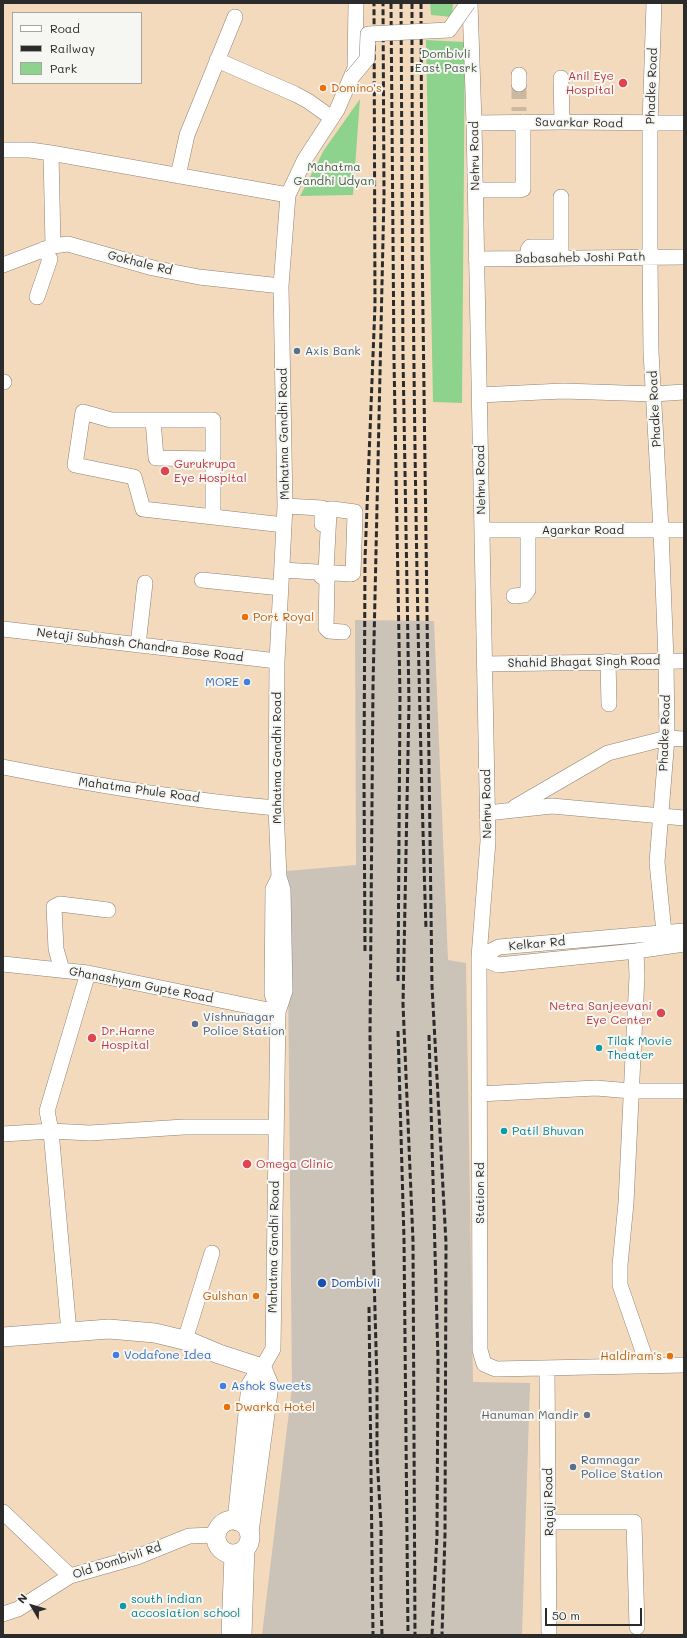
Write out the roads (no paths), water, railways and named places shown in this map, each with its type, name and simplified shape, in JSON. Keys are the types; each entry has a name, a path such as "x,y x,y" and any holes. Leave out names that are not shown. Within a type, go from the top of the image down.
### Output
{"main road":[{"path":"3,1337 109,1329 155,1332 185,1340 262,1368"},
{"name":"Mahatma Gandhi Road","path":"241,1538 251,1385 262,1368"},
{"path":"231,1520 241,1538 222,1550 216,1541 216,1535 221,1525 231,1520"}],"street":[{"name":"Mahatma Gandhi Road","path":"262,1368 273,1349 278,1012 272,994 272,889 279,877 276,808 277,661 285,506 281,286 288,195 305,159 337,110 356,68 356,3"},
{"path":"352,77 367,59 368,34 449,30 469,3"},
{"name":"Nehru Road","path":"469,3 474,123 488,841 479,957"},
{"name":"Phadke Road","path":"654,3 650,124 651,352 661,530 666,660 667,738 662,816 657,862 664,933"},
{"path":"178,176 187,135 234,17"},
{"path":"217,60 308,100 332,118"},
{"path":"561,78 562,122"},
{"path":"475,190 523,189 520,118"},
{"name":"Savarkar Road","path":"474,123 520,118 562,122 650,124 684,123"},
{"path":"3,150 30,150 51,153 288,195"},
{"path":"37,297 50,259 48,247 51,153"},
{"path":"560,252 561,197"},
{"name":"Gokhale Rd","path":"3,264 48,247 68,244 153,268 199,277 281,286"},
{"name":"Babasaheb Joshi Path","path":"476,259 528,259 560,252 650,257 684,257"},
{"path":"479,395 563,391 654,394 684,392"},
{"path":"213,517 213,420 111,420 83,412 75,465 134,477 143,509 213,517 284,525"},
{"path":"153,420 156,458 213,459"},
{"path":"285,506 323,509 321,576 327,580 326,628 330,631 343,632"},
{"name":"Agarkar Road","path":"483,530 684,530"},
{"path":"514,596 524,595 528,590 528,530"},
{"path":"282,570 321,572"},
{"path":"202,580 281,588"},
{"path":"138,645 145,583"},
{"name":"Netaji Subhash Chandra Bose Road","path":"3,629 277,661"},
{"name":"Shahid Bhagat Singh Road","path":"484,664 666,660 684,661"},
{"path":"608,661 609,704"},
{"path":"511,810 608,754 667,738 684,739"},
{"name":"Mahatma Phule Road","path":"3,767 90,784 276,808"},
{"path":"487,813 552,806 684,818"},
{"path":"62,970 56,949 54,907 60,904 108,910"},
{"name":"Kelkar Rd","path":"479,957 499,947 684,932"},
{"name":"Kelkar Rd","path":"479,957 498,965 636,951 684,944"},
{"path":"636,951 637,976 626,1203 620,1265 620,1285 648,1366"},
{"name":"Station Rd","path":"479,957 480,1350 484,1364 496,1369 547,1368"},
{"name":"Ghanashyam Gupte Road","path":"3,964 88,973 278,1012"},
{"path":"69,1332 51,1131 47,1111 88,973"},
{"path":"479,1094 596,1088 631,1091 684,1091"},
{"path":"3,1134 51,1131 90,1133 184,1128 276,1127"},
{"path":"185,1340 212,1253"},
{"path":"547,1368 684,1365"},
{"name":"Rajaji Road","path":"547,1368 549,1635"},
{"path":"3,1512 70,1576"},
{"path":"549,1522 634,1522 637,1627"},
{"name":"Old Dombivli Rd","path":"3,1614 18,1609 70,1576 137,1557 190,1536 216,1535"},
{"path":"229,1635 241,1538"},
{"path":"241,1538 244,1635"}],"tunnel":[{"path":"519,84 519,111"}],"railway":[{"path":"365,951 365,559 375,305 374,3"},
{"path":"382,1635 381,1525 377,1456 377,1383 370,1037 373,686 384,195 383,3"},
{"path":"391,3 394,359 400,696 398,983"},
{"path":"401,3 403,356 409,703 403,1004 413,1241 415,1635"},
{"path":"412,3 415,466 426,929"},
{"path":"421,3 422,242 432,986 446,1243 445,1534 442,1635"},
{"path":"398,1031 404,1239 408,1635"},
{"path":"429,1035 438,1359 437,1535 432,1635"},
{"path":"369,1307 373,1635"}],"place":[{"name":"Anil Eye Hospital","path":"623,83"},
{"name":"Domino's","path":"323,88"},
{"name":"Axis Bank","path":"297,351"},
{"name":"Gurukrupa Eye Hospital","path":"165,471"},
{"name":"Port Royal","path":"245,617"},
{"name":"MORE","path":"247,682"},
{"name":"Netra Sanjeevani Eye Center","path":"661,1013"},
{"name":"Vishnunagar Police Station","path":"195,1024"},
{"name":"Dr.Harne Hospital","path":"92,1038"},
{"name":"Tilak Movie Theater","path":"599,1048"},
{"name":"Patil Bhuvan","path":"504,1131"},
{"name":"Omega Clinic","path":"247,1164"},
{"name":"Dombivli","path":"322,1283"},
{"name":"Gulshan","path":"256,1296"},
{"name":"Vodafone Idea","path":"116,1355"},
{"name":"Haldiram's","path":"670,1356"},
{"name":"Ashok Sweets","path":"223,1386"},
{"name":"Dwarka Hotel","path":"227,1407"},
{"name":"Hanuman Mandir","path":"587,1415"},
{"name":"Ramnagar Police Station","path":"573,1467"},
{"name":"south indian accosiation school","path":"123,1606"}],"park label":[{"name":"Dombivli East Pasrk","path":"446,61"},
{"name":"Mahatma Gandhi Udyan","path":"334,174"}]}
